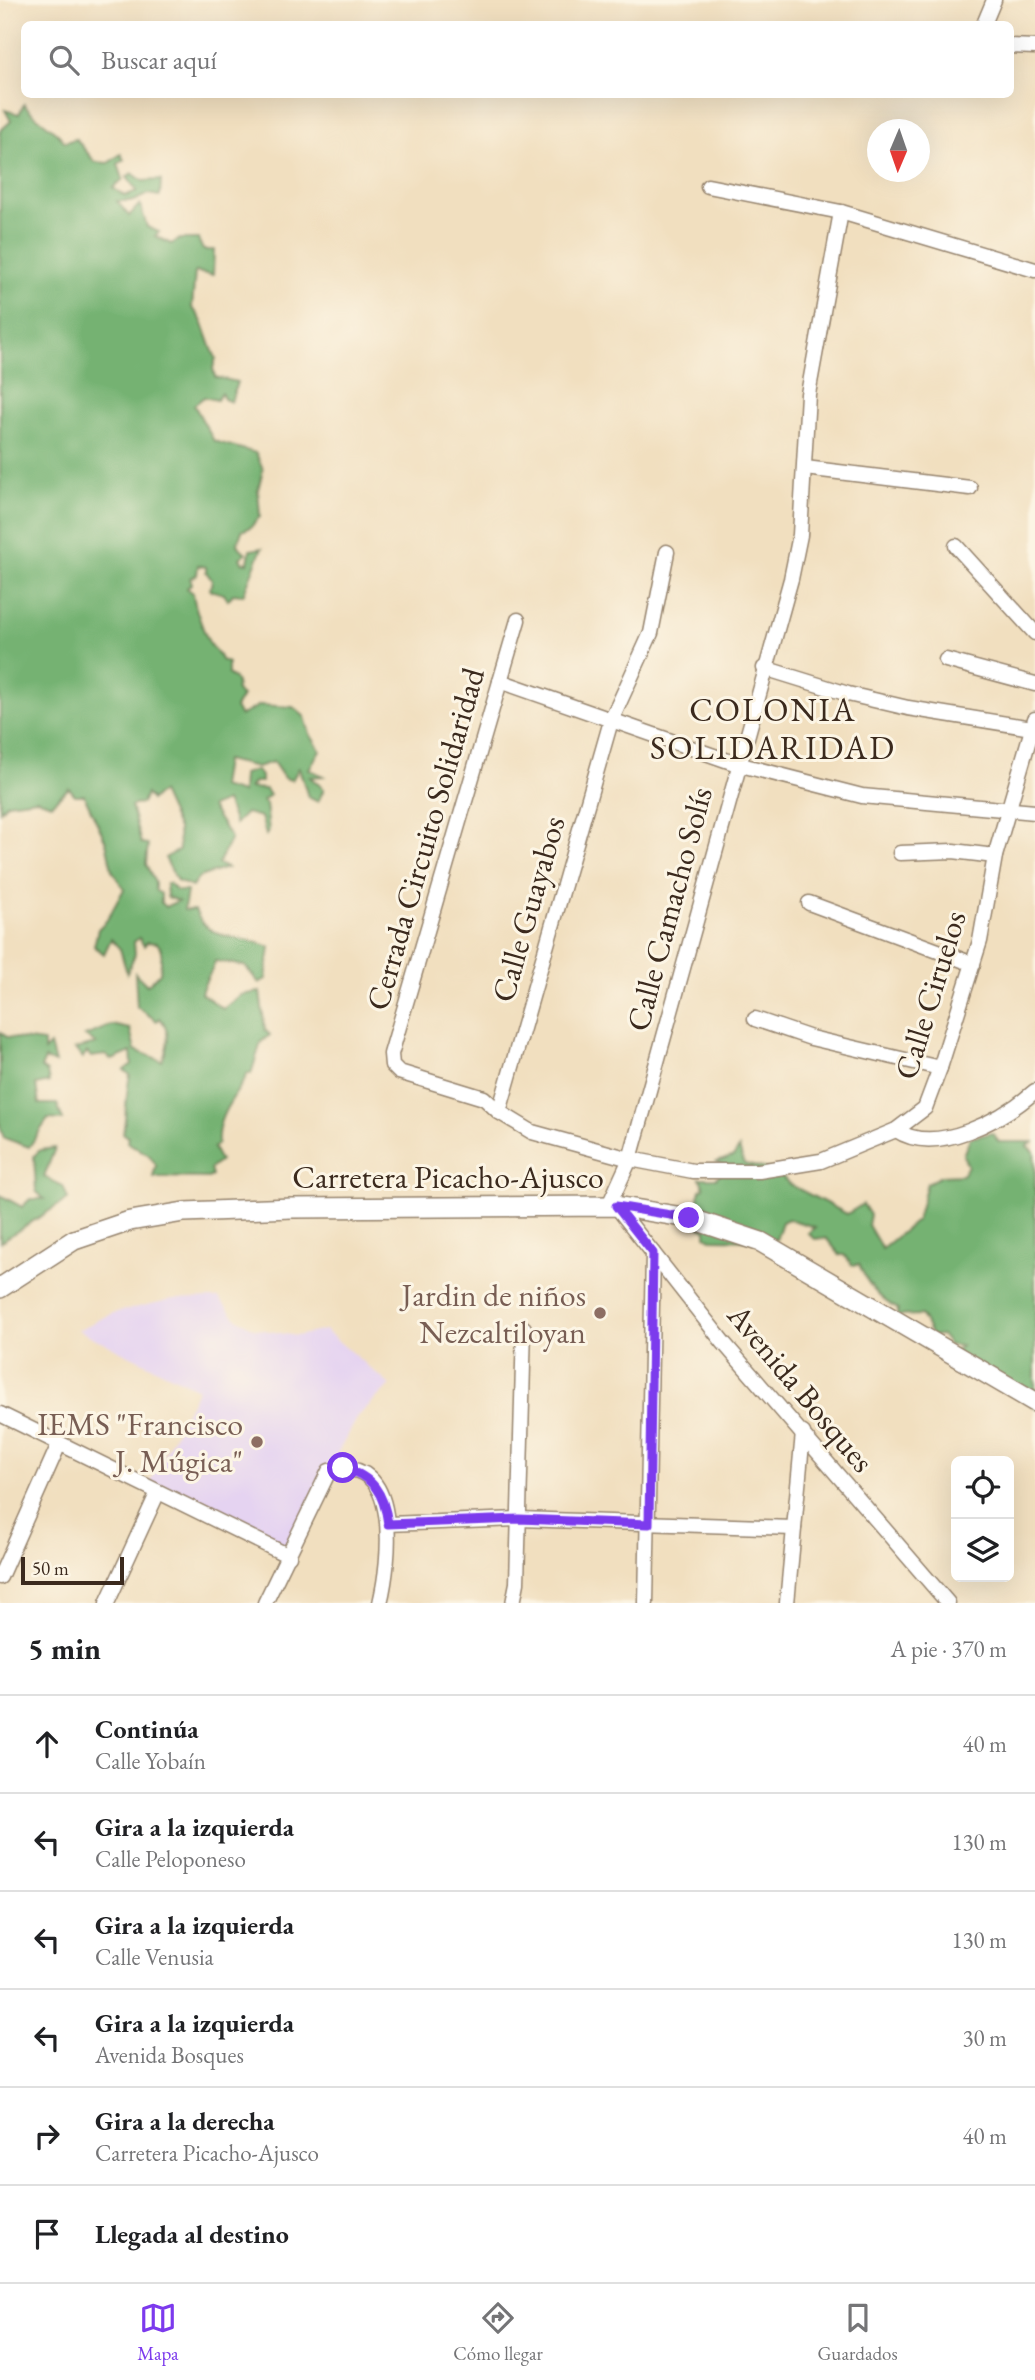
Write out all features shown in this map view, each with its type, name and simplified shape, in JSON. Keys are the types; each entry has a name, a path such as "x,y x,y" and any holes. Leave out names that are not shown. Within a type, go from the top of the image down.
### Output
{"main road":[{"name":"Carretera Picacho-Ajusco","path":"0,1288 74,1240 130,1221 184,1212 292,1208 612,1205 689,1218 761,1242 1035,1402"}],"street":[{"path":"986,21 994,0"},
{"path":"1014,46 1035,47"},
{"path":"708,186 841,212 1035,270"},
{"name":"Calle Camacho Solís","path":"612,1205 630,1159 737,764 784,607 800,535 810,382 841,212"},
{"path":"806,468 970,488"},
{"path":"956,546 1035,633"},
{"name":"Calle Guayabos","path":"499,1112 611,721 652,633 667,552"},
{"name":"Cerrada Circuito Solidaridad","path":"399,1072 392,1065 391,1054 519,620"},
{"path":"946,660 1035,684"},
{"path":"764,668 848,694 908,708 1034,723"},
{"path":"500,681 737,764 862,796 1035,812"},
{"name":"Calle Ciruelos","path":"399,1072 484,1098 499,1112 532,1132 630,1159 693,1171 759,1171 821,1161 896,1130 925,1108 940,1068 973,964 995,856 1034,723"},
{"path":"900,853 953,851 995,856"},
{"path":"808,903 973,964"},
{"path":"754,1019 811,1038 940,1068"},
{"path":"896,1130 909,1139 925,1141 972,1130 1017,1106 1035,1091"},
{"name":"Avenida Bosques","path":"612,1205 723,1342 948,1603"},
{"path":"646,1603 653,1253"},
{"path":"513,1603 517,1583 524,1328"},
{"path":"0,1414 289,1556"},
{"path":"787,1603 803,1433"},
{"path":"0,1577 59,1444"},
{"path":"265,1603 329,1471 343,1468 369,1479 383,1498 388,1524 387,1576 380,1603"},
{"path":"107,1603 158,1492"},
{"path":"388,1524 519,1519 794,1528"},
{"path":"929,1603 930,1583"}],"shaded area":[{"name":"IEMS \"Francisco J. Múgica\"","path":"219,1298 235,1317 253,1328 296,1336 325,1330 390,1385 359,1415 328,1470 288,1554 149,1484 198,1389 78,1330 113,1313 147,1305 174,1299"}],"green space":[{"path":"24,104 65,142 76,139 95,162 108,163 121,154 124,160 118,164 123,179 113,188 125,196 137,191 127,177 132,173 143,181 161,180 160,196 148,194 134,201 117,201 129,216 140,204 147,227 159,232 155,236 171,244 180,239 198,239 203,250 214,250 213,275 195,272 192,308 203,325 216,358 213,368 215,377 237,382 231,402 224,399 221,393 217,400 204,397 194,405 214,441 256,453 263,469 258,490 260,516 251,527 242,531 237,545 246,553 240,558 242,562 248,563 250,550 262,548 243,595 233,594 228,600 224,594 210,590 212,580 206,567 198,565 197,575 190,578 192,583 187,588 193,593 211,646 221,660 228,663 228,674 237,682 236,691 242,696 235,708 240,716 260,705 293,707 305,717 310,734 320,750 309,769 323,776 310,777 324,789 318,802 308,797 299,768 292,780 284,778 273,762 257,767 225,760 221,787 242,793 243,774 256,770 261,776 261,782 254,782 249,788 265,789 270,795 263,801 266,804 269,831 266,835 261,817 246,813 235,824 226,801 211,807 231,838 218,864 227,868 199,877 192,887 177,881 165,858 179,850 178,829 161,792 151,800 146,794 142,803 131,806 141,843 148,844 146,864 155,883 155,890 161,894 161,903 165,907 178,901 167,897 166,883 169,883 177,891 187,891 184,910 195,910 208,928 217,933 270,947 266,979 259,983 245,966 215,961 201,993 223,1009 241,995 260,992 265,1030 270,1035 261,1042 251,1074 248,1073 223,1114 218,1143 213,1148 220,1161 210,1169 212,1176 208,1178 153,1177 156,1165 149,1155 127,1142 128,1137 123,1133 130,1075 124,1070 132,1064 131,1052 112,1060 105,1055 91,1057 87,1052 82,1058 75,1049 96,1044 85,1036 112,1025 130,1029 135,1050 162,1061 168,1039 160,1018 157,1021 137,1007 135,973 147,985 160,973 162,950 157,943 147,942 144,946 139,938 134,942 135,954 127,973 120,949 111,939 104,954 94,946 98,929 107,920 124,889 112,870 106,842 84,795 75,795 69,788 51,804 37,799 7,803 0,811 0,131 11,121 5,110 19,114"},
{"path":"0,1032 7,1037 44,1042 44,1051 50,1045 55,1063 45,1059 41,1068 47,1072 49,1082 36,1085 39,1104 57,1104 63,1120 48,1119 29,1147 4,1138 0,1126"},
{"path":"992,1133 999,1142 1033,1142 1027,1146 1034,1152 1035,1165 1035,1407 955,1352 961,1346 949,1345 941,1335 932,1336 921,1315 897,1316 898,1309 875,1291 859,1264 852,1265 826,1238 814,1239 808,1233 815,1227 788,1219 782,1222 776,1240 711,1239 706,1236 706,1230 684,1218 687,1205 697,1204 700,1190 704,1188 700,1178 716,1178 726,1167 717,1162 734,1156 739,1148 744,1164 777,1171 789,1184 847,1214 863,1204 870,1215 868,1225 882,1249 917,1220 927,1183 941,1176 962,1175 968,1166 963,1155 970,1138"},
{"path":"55,1148 44,1177 63,1186 68,1199 0,1242 0,1195 22,1207 30,1199 44,1199 36,1191 34,1156 40,1150"}],"place":[{"name":"Jardin de niños Nezcaltiloyan","path":"600,1313"},
{"name":"IEMS \"Francisco J. Múgica\"","path":"257,1442"}],"district":[{"name":"COLONIA SOLIDARIDAD","path":"773,728"}],"route":[{"path":"343,1468 359,1472 369,1479 383,1498 388,1524 519,1519 649,1524 653,1253 616,1206 689,1218"}]}
